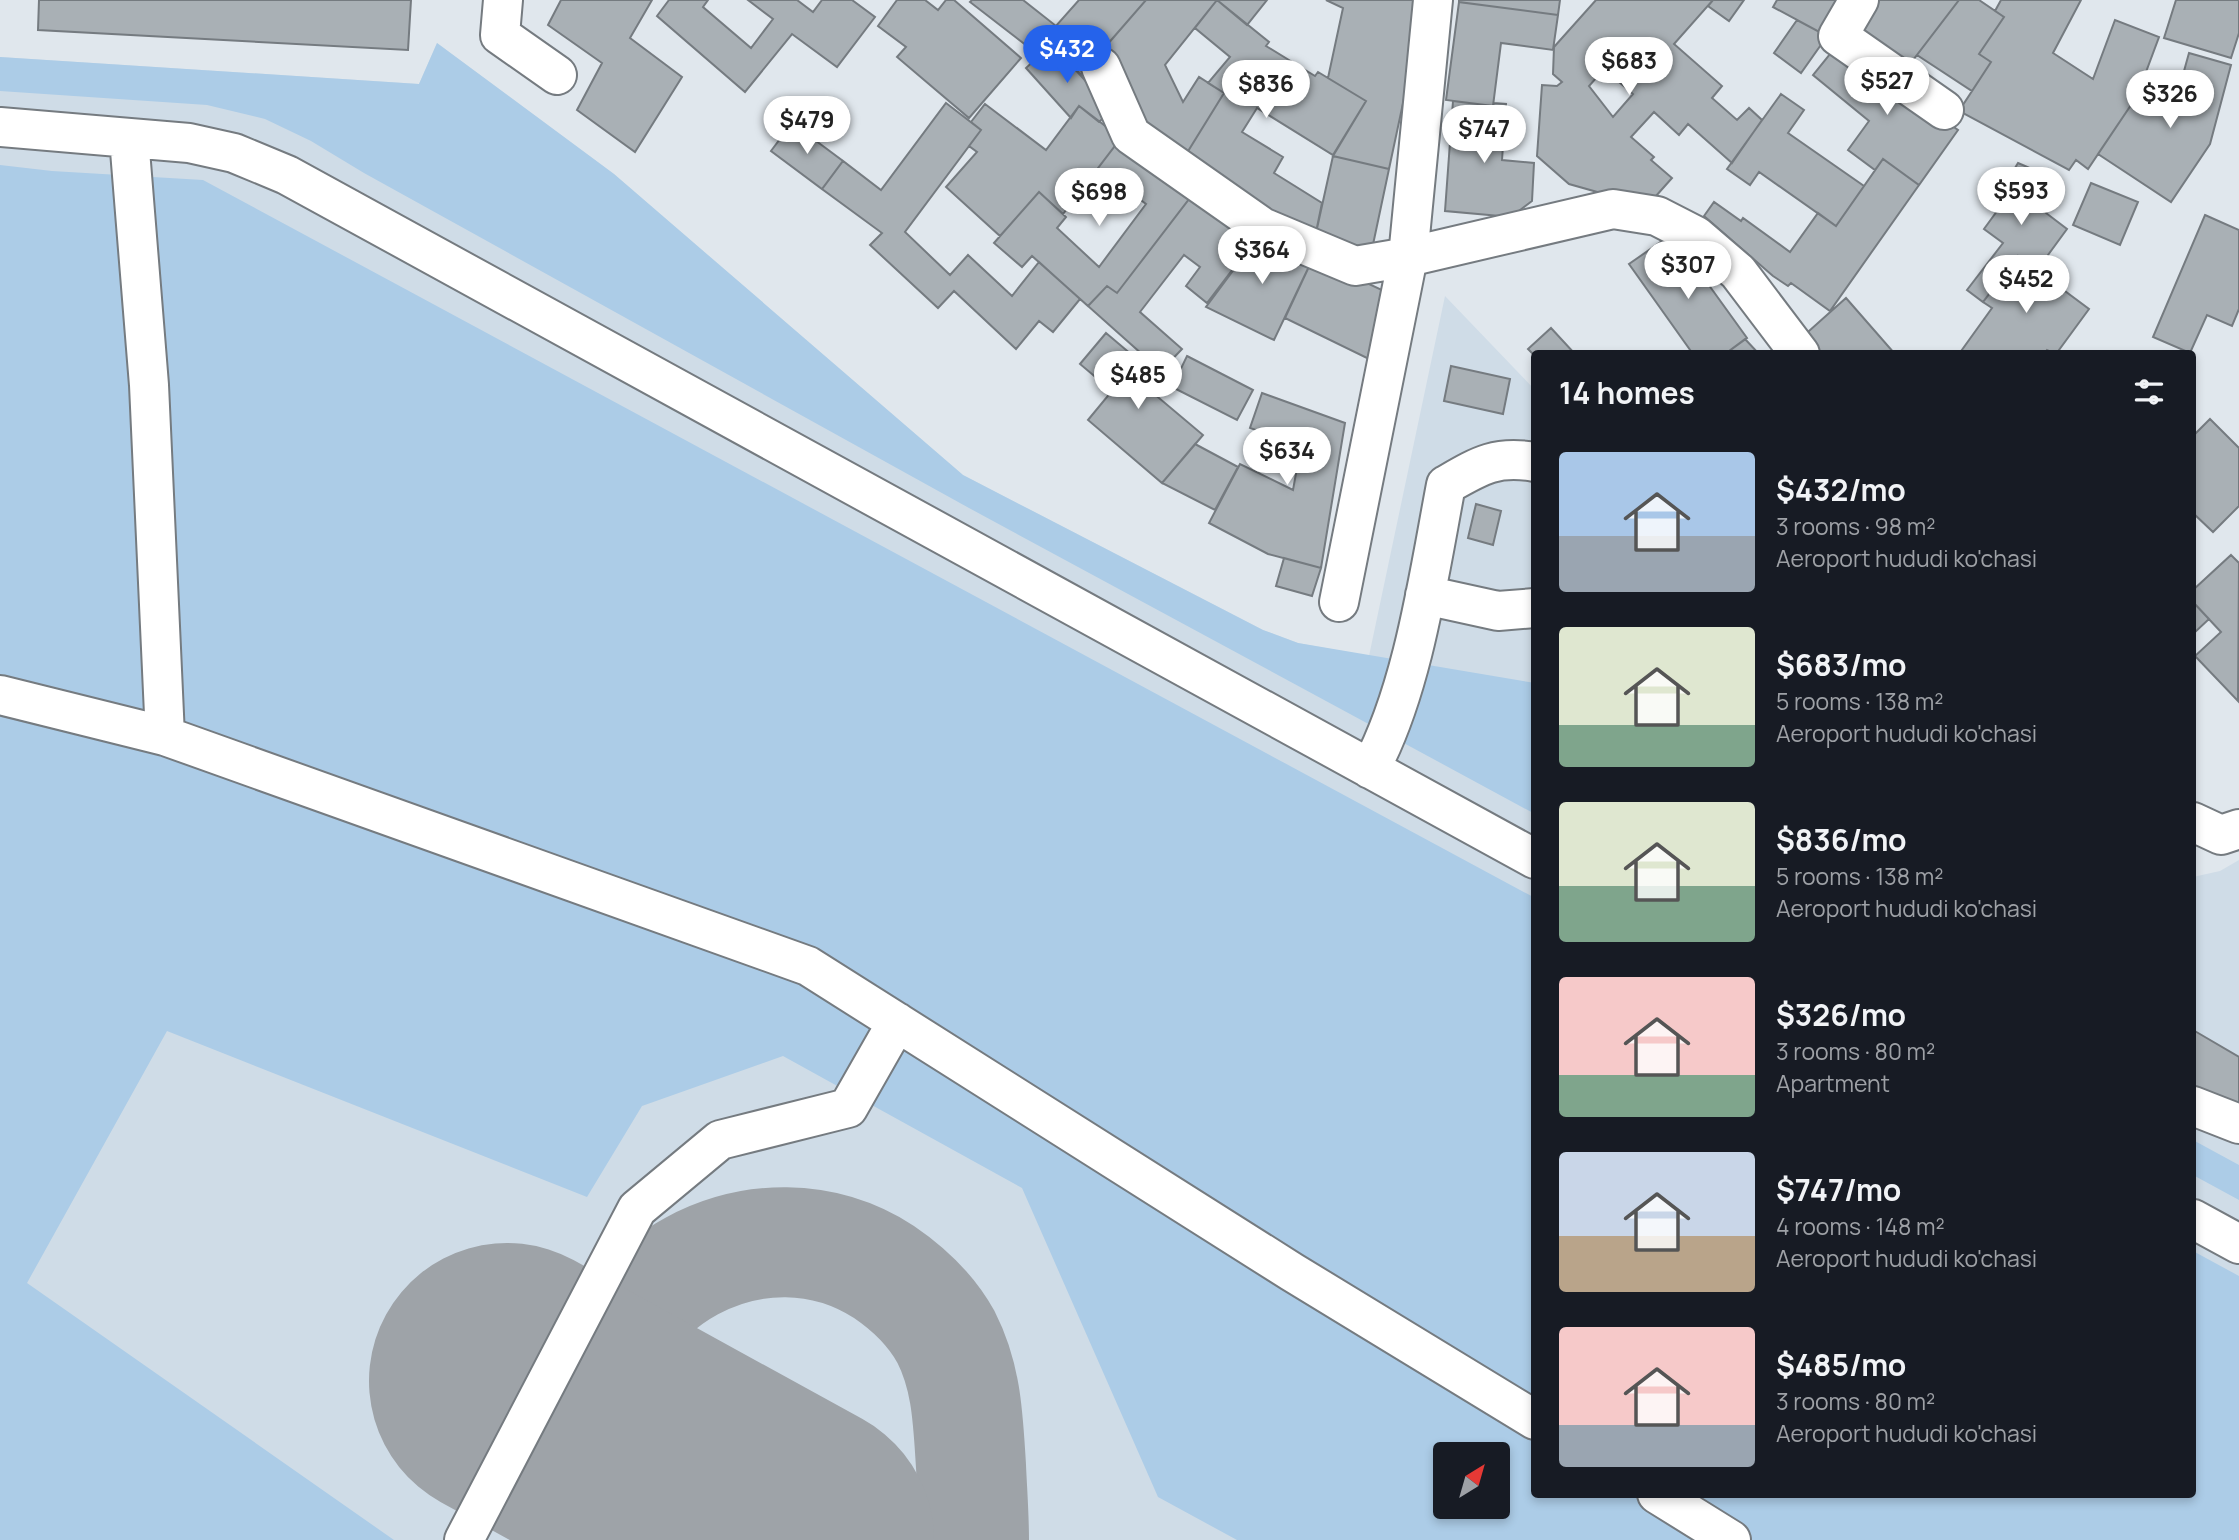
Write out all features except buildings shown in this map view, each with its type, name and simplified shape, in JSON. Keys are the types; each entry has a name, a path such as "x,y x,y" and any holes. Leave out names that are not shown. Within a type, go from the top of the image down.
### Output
{"street":[{"path":"503,0 500,35 557,75"},
{"path":"1339,602 1408,257 1433,0"},
{"path":"1859,0 1838,36 1944,110"},
{"path":"1101,67 1131,135 1262,227 1354,266 1408,257 1613,209 1657,216 1696,236 1738,272 1797,350"},
{"path":"0,105 202,122 241,131 275,145 1376,759 1531,856"},
{"path":"0,127 220,149 287,174 1376,759 1531,830"},
{"path":"129,138 149,385 165,736"},
{"path":"1376,759 1409,662 1446,485 1500,459 1531,462"},
{"path":"1425,595 1498,611 1531,608"},
{"path":"0,695 165,736 808,966 1292,1272 1531,1418"},
{"path":"2196,823 2221,835 2239,829"},
{"path":"464,1540 637,1209 720,1140 848,1108 897,1022"},
{"path":"2196,1107 2239,1124"},
{"path":"2196,1193 2239,1216"},
{"path":"2196,1221 2239,1244"},
{"path":"1663,1498 1731,1540"}],"shaded area":[{"path":"437,43 614,174 963,475 1263,630 1298,643 1369,656 1445,296 1531,386 1531,1498 2196,1498 2196,876 2220,871 2239,860 2239,1540 0,1540 0,57 419,84"},
{"path":"437,43 614,174 963,475 1263,630 1298,643 1531,682 1531,812 969,508 364,173 311,141 265,119 207,105 0,91 0,57 419,84"},
{"path":"0,165 52,171 203,180 1531,896 1531,1498 2196,1498 2196,1253 2239,1276 2239,1540 1237,1540 1158,1497 1022,1188 783,1056 642,1106 587,1197 167,1031 27,1283 394,1540 0,1540"},
{"path":"2196,1142 2239,1165 2239,1200 2196,1177"}],"taxiway":[{"path":"632,1540 601,1474 594,1431 601,1378 621,1332 652,1295 692,1266 737,1248 786,1242 836,1250 884,1272 919,1301 940,1327 953,1352 965,1400 974,1540"}],"runway":[{"path":"507,1381 796,1540"}]}
